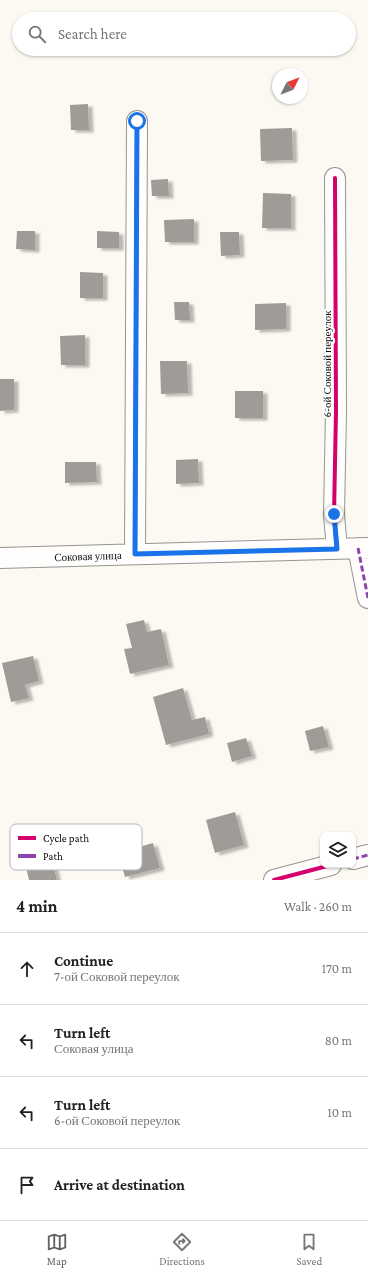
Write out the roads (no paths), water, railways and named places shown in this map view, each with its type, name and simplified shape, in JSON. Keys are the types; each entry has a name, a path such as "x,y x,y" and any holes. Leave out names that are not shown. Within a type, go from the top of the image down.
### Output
{"street":[{"path":"135,554 137,121"},
{"name":"6-ой Соковой переулок","path":"335,178 336,411 334,514 337,549"},
{"path":"363,548 368,598"},
{"name":"Соковая улица","path":"0,558 363,548"},
{"path":"356,858 368,855"},
{"path":"274,880 320,868"}]}
